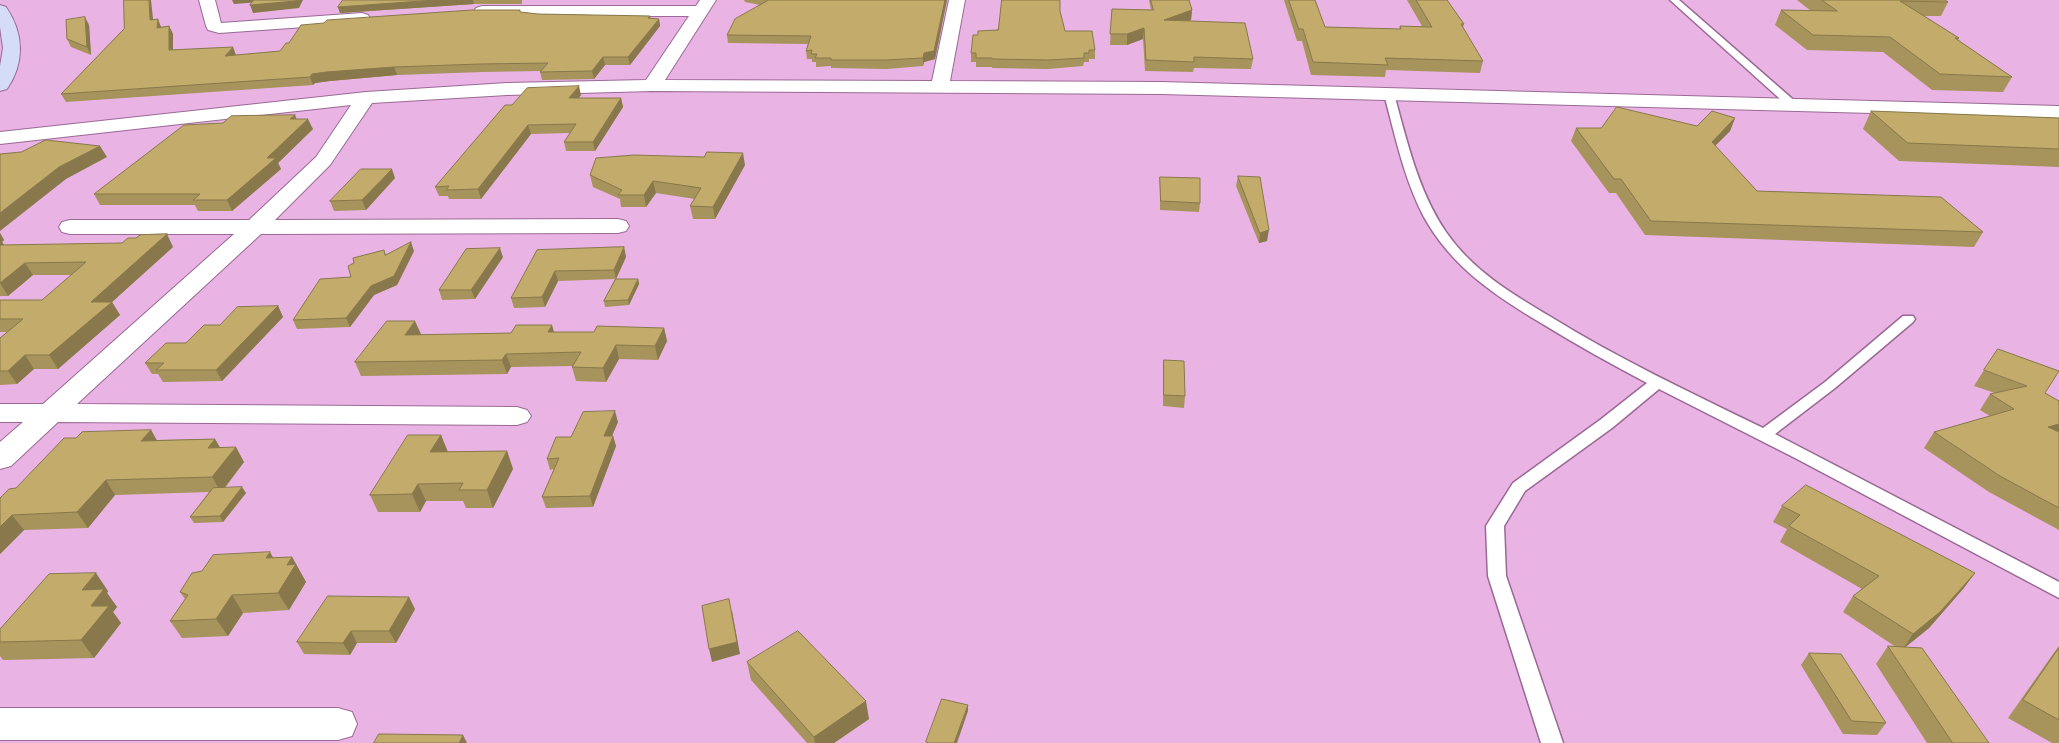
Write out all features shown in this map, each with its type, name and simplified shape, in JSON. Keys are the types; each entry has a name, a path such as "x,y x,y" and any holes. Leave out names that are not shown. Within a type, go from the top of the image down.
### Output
{"street":[{"path":"207,0 214,26 219,28 373,18"},
{"path":"940,87 957,0"},
{"path":"652,85 705,5"},
{"path":"467,11 705,5"},
{"path":"0,10 13,46 11,60 0,85"},
{"path":"0,138 366,98 507,89 652,85 1162,88 2059,112"},
{"path":"0,459 257,226 323,161 366,98"},
{"path":"70,227 618,226"},
{"path":"0,413 517,416"},
{"path":"0,724 338,724"}],"lane":[{"path":"1674,0 1793,105"},
{"path":"1389,94 1407,158 1430,219 1453,250 1486,282 1565,333 1656,383 1764,435 2059,590"},
{"path":"1764,435 1830,385 1908,319"},
{"path":"1552,743 1497,576 1495,526 1519,487 1606,424 1656,383"}],"building":[{"path":"124,0 149,0 150,20 158,19 157,28 169,26 169,50 233,47 225,56 280,51 286,43 289,43 301,25 324,23 327,20 472,10 520,10 520,12 538,14 650,16 648,18 659,19 628,57 603,57 592,71 540,72 548,63 394,67 326,72 312,74 310,77 61,94 124,29"},
{"path":"254,0 296,0 296,1 250,5"},
{"path":"343,0 436,0 338,7"},
{"path":"769,0 945,0 934,51 924,53 923,58 831,60 831,58 815,58 817,54 811,54 812,50 806,51 811,36 727,35 735,19"},
{"path":"1002,0 1060,0 1060,11 1065,31 1092,31 1095,50 1089,50 1089,53 1084,53 1084,58 1048,60 976,58 976,53 971,53 973,35 978,35 978,31 998,30"},
{"path":"1151,0 1189,0 1192,10 1164,20 1245,23 1253,59 1194,57 1194,62 1146,60 1144,28 1127,34 1110,34 1112,9 1153,10"},
{"path":"1289,0 1315,0 1325,27 1401,29 1400,26 1432,27 1416,0 1447,0 1464,24 1461,24 1483,61 1385,58 1388,65 1313,62 1303,29 1299,29"},
{"path":"1822,0 1945,0 1948,2 1900,1 1959,38 1955,38 2012,77 1940,74 1890,37 1813,35 1781,10 1837,11"},
{"path":"85,17 87,47 67,39 66,20"},
{"path":"579,86 569,98 621,98 593,142 564,142 576,124 528,125 478,189 446,190 449,186 435,187 505,105 512,105 527,88"},
{"path":"1617,107 1697,126 1712,111 1735,118 1712,142 1757,191 1941,197 1983,232 1651,221 1621,179 1614,179 1576,128 1601,128"},
{"path":"1871,111 2059,118 2059,149 1908,143"},
{"path":"295,115 290,119 308,119 267,158 276,158 227,200 193,200 200,194 94,194 184,125 223,123 231,116"},
{"path":"46,140 100,146 59,167 0,213 0,154 21,152"},
{"path":"707,152 743,153 713,207 690,206 701,188 653,181 644,195 618,195 622,190 590,175 596,158 634,155 704,157"},
{"path":"361,169 392,169 362,200 330,201"},
{"path":"1238,176 1260,177 1269,230 1260,233"},
{"path":"1160,177 1200,178 1200,203 1161,201"},
{"path":"167,234 91,302 112,302 49,355 25,355 8,371 0,371 0,338 23,319 0,319 0,300 42,300 86,262 25,263 0,283 0,245 122,243 128,238 136,238 140,235"},
{"path":"411,242 394,276 371,286 346,318 293,320 320,279 351,277 348,266 354,263 353,258 384,250 385,255"},
{"path":"624,247 614,270 555,271 542,297 511,298 537,250"},
{"path":"500,248 471,290 439,290 466,249"},
{"path":"616,279 638,279 628,300 604,301"},
{"path":"278,306 216,370 156,370 164,363 145,363 166,343 186,343 204,325 220,325 237,307"},
{"path":"387,321 415,321 405,335 511,333 516,325 552,325 548,332 594,332 597,326 664,328 655,346 616,345 603,368 572,367 581,352 506,354 502,360 355,362"},
{"path":"1998,349 2059,371 2045,393 2059,401 2059,424 2048,427 2059,432 2059,508 2000,476 1934,432 2014,409 1990,394 2027,386 1984,370"},
{"path":"1164,360 1184,361 1185,396 1164,395"},
{"path":"615,411 604,436 613,436 590,496 542,497 559,458 547,459 556,437 571,437 583,412"},
{"path":"151,430 141,441 215,439 208,448 236,447 212,477 106,480 77,512 12,515 0,527 0,498 9,489 16,488 64,438 76,438 82,432"},
{"path":"408,435 441,435 430,452 507,451 487,490 459,490 463,483 418,484 412,494 370,495"},
{"path":"1806,485 1975,573 1940,612 1913,634 1853,596 1879,576 1789,526 1800,515 1782,506"},
{"path":"242,487 220,516 190,517 213,488"},
{"path":"270,552 266,558 292,557 287,565 296,564 278,593 232,595 216,619 170,621 188,595 180,592 192,573 202,571 213,555"},
{"path":"96,573 82,590 104,589 91,606 109,606 81,640 0,642 0,629 49,574"},
{"path":"328,596 409,597 389,631 351,631 343,643 297,642"},
{"path":"729,599 737,642 709,649 702,606"},
{"path":"798,631 866,701 814,737 747,662"},
{"path":"1888,646 1922,648 1989,743 1953,743"},
{"path":"2059,648 2059,720 2023,700"},
{"path":"1809,653 1841,654 1886,723 1852,721"},
{"path":"942,699 968,705 954,743 926,742"},
{"path":"379,734 463,735 459,743 374,743"}]}
